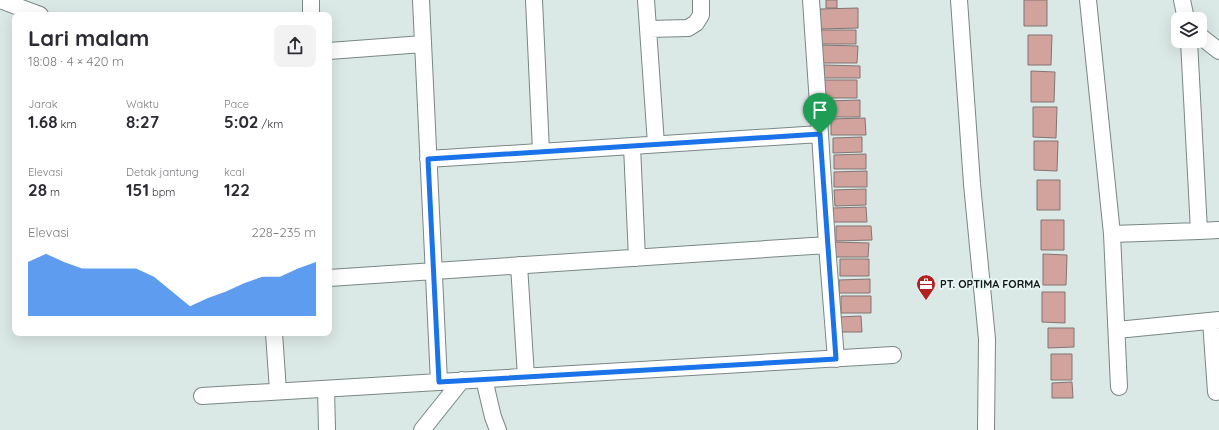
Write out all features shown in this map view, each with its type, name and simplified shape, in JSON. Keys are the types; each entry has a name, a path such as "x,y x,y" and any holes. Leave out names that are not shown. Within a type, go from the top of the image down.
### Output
{"street":[{"path":"0,0 32,12"},
{"path":"311,0 311,12"},
{"path":"421,0 439,382"},
{"path":"534,0 542,151"},
{"path":"646,0 656,144"},
{"path":"649,29 688,28 692,26 701,15 701,0"},
{"path":"811,0 836,359"},
{"path":"959,0 972,184 987,339 986,430"},
{"path":"1092,0 1112,234 1119,387"},
{"path":"1182,0 1185,12"},
{"path":"1207,42 1219,51"},
{"path":"332,51 423,44"},
{"path":"1189,48 1199,231"},
{"path":"428,159 820,134"},
{"path":"632,146 637,258"},
{"path":"1112,234 1219,230"},
{"path":"332,278 827,245"},
{"path":"518,265 526,377"},
{"path":"1117,330 1215,321 1216,392"},
{"path":"274,336 278,391"},
{"path":"202,396 893,356"},
{"path":"484,379 493,417 498,430"},
{"path":"422,430 462,380"},
{"path":"326,389 327,430"}],"building":[{"path":"826,0 837,0 837,8 826,8"},
{"path":"1024,0 1047,0 1047,26 1024,26"},
{"path":"858,8 858,28 821,29 820,9"},
{"path":"818,30 856,30 856,44 817,44"},
{"path":"1028,35 1052,35 1051,65 1028,65"},
{"path":"820,45 858,46 857,63 820,63"},
{"path":"824,65 860,66 860,78 824,78"},
{"path":"1031,71 1055,72 1054,102 1031,102"},
{"path":"824,80 857,80 857,98 824,98"},
{"path":"860,100 860,117 828,117 827,101"},
{"path":"1033,107 1057,107 1056,138 1033,137"},
{"path":"865,118 866,135 831,135 831,119"},
{"path":"862,137 862,152 833,153 833,138"},
{"path":"1034,141 1058,141 1057,171 1034,170"},
{"path":"866,154 866,169 834,169 834,155"},
{"path":"867,171 867,187 834,187 834,172"},
{"path":"1037,180 1060,180 1060,210 1037,210"},
{"path":"866,189 866,205 835,206 834,190"},
{"path":"866,207 867,222 833,222 833,208"},
{"path":"1041,220 1064,220 1064,250 1041,250"},
{"path":"836,226 871,226 872,240 836,241"},
{"path":"835,242 869,243 868,257 834,257"},
{"path":"1043,254 1067,255 1066,285 1043,285"},
{"path":"840,259 869,259 869,276 840,276"},
{"path":"870,279 870,293 839,293 839,280"},
{"path":"1042,292 1065,292 1065,323 1042,322"},
{"path":"841,296 871,296 871,313 841,313"},
{"path":"861,316 862,332 840,332 839,317"},
{"path":"1048,328 1074,328 1074,347 1048,348"},
{"path":"1051,354 1072,354 1072,380 1051,380"},
{"path":"1072,382 1073,398 1052,398 1052,383"}],"place":[{"name":"PT. OPTIMA FORMA","path":"926,301"}],"route":[{"path":"820,134 836,359 439,382 428,159 820,134"}]}
